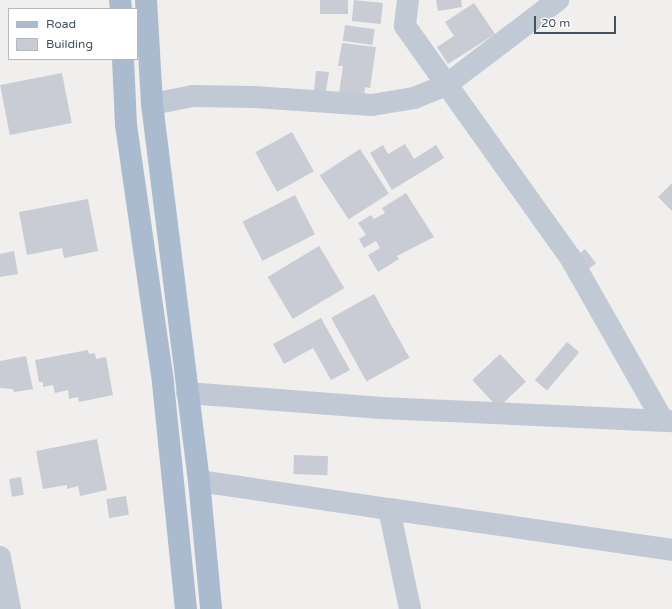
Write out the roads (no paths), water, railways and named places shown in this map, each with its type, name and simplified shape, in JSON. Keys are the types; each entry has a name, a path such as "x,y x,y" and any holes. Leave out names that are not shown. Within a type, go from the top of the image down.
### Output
{"main road":[{"path":"146,0 152,104 199,481 211,609"},
{"path":"123,60 126,126 163,383 186,609"}],"street":[{"path":"408,0 405,26 570,257 667,420"},
{"path":"152,104 193,96 254,97 372,105 414,98 446,85 558,0"},
{"path":"188,393 381,408 667,420"},
{"path":"199,481 672,550"},
{"path":"389,509 410,609"},
{"path":"0,557 10,609"}]}
